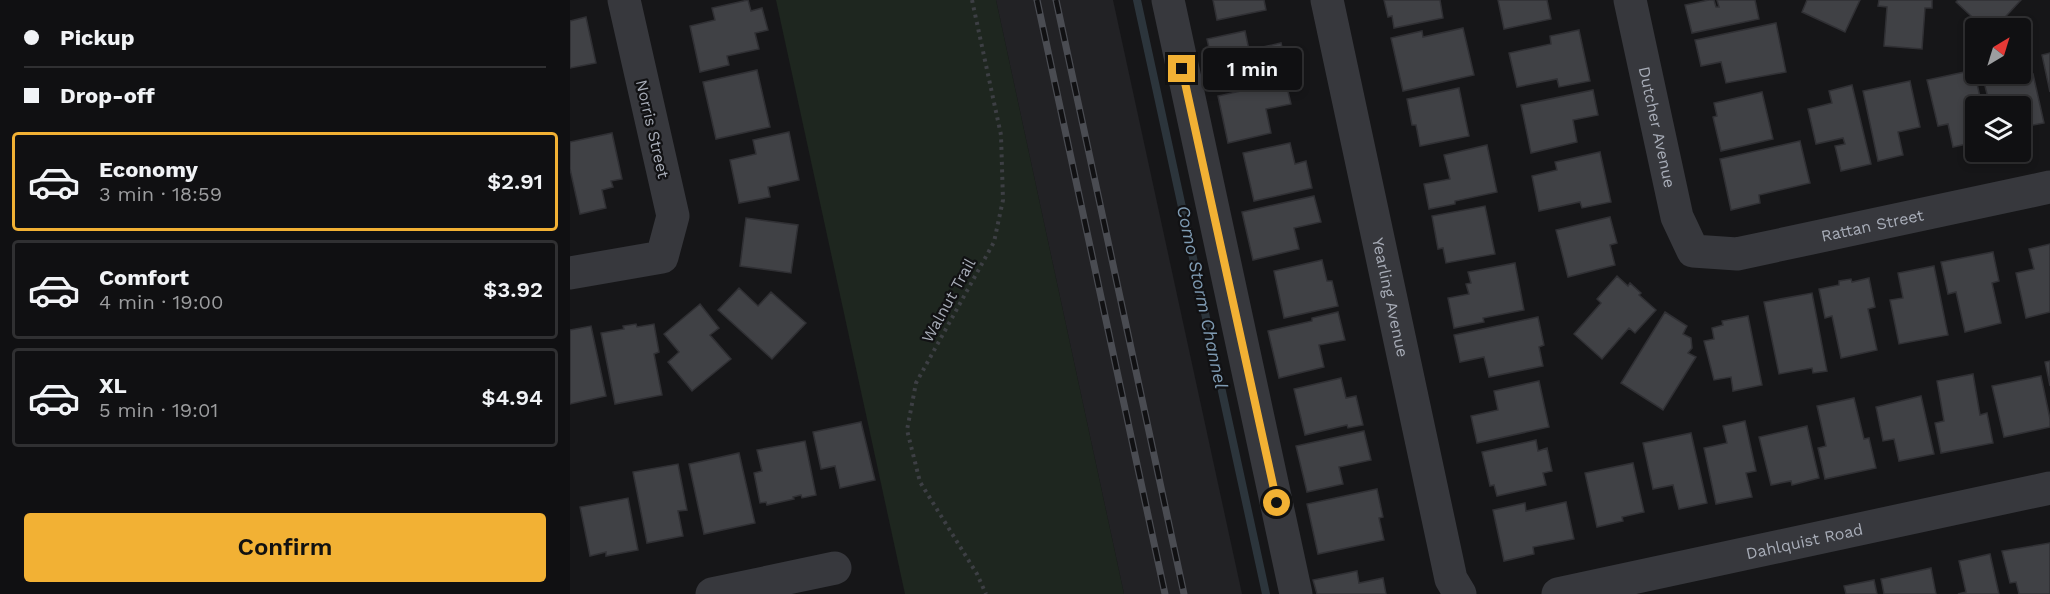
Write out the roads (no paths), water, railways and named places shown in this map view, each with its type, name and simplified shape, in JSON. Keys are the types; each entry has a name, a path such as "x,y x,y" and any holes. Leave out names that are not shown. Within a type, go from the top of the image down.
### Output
{"street":[{"name":"Norris Street","path":"570,273 662,257 673,216 624,0"},
{"path":"1168,0 1296,594"},
{"name":"Yearling Avenue","path":"1327,0 1451,579 1460,594"},
{"name":"Dutcher Avenue","path":"1630,0 1677,217 1693,251"},
{"name":"Rattan Street","path":"1693,251 1737,254 2050,187"},
{"name":"Dahlquist Road","path":"1558,594 2050,488"},
{"path":"712,594 835,568"}],"waterway":[{"name":"Como Storm Channel","path":"1137,0 1266,594"}],"railway":[{"path":"1037,0 1165,594"},
{"path":"1056,0 1184,594"}]}
